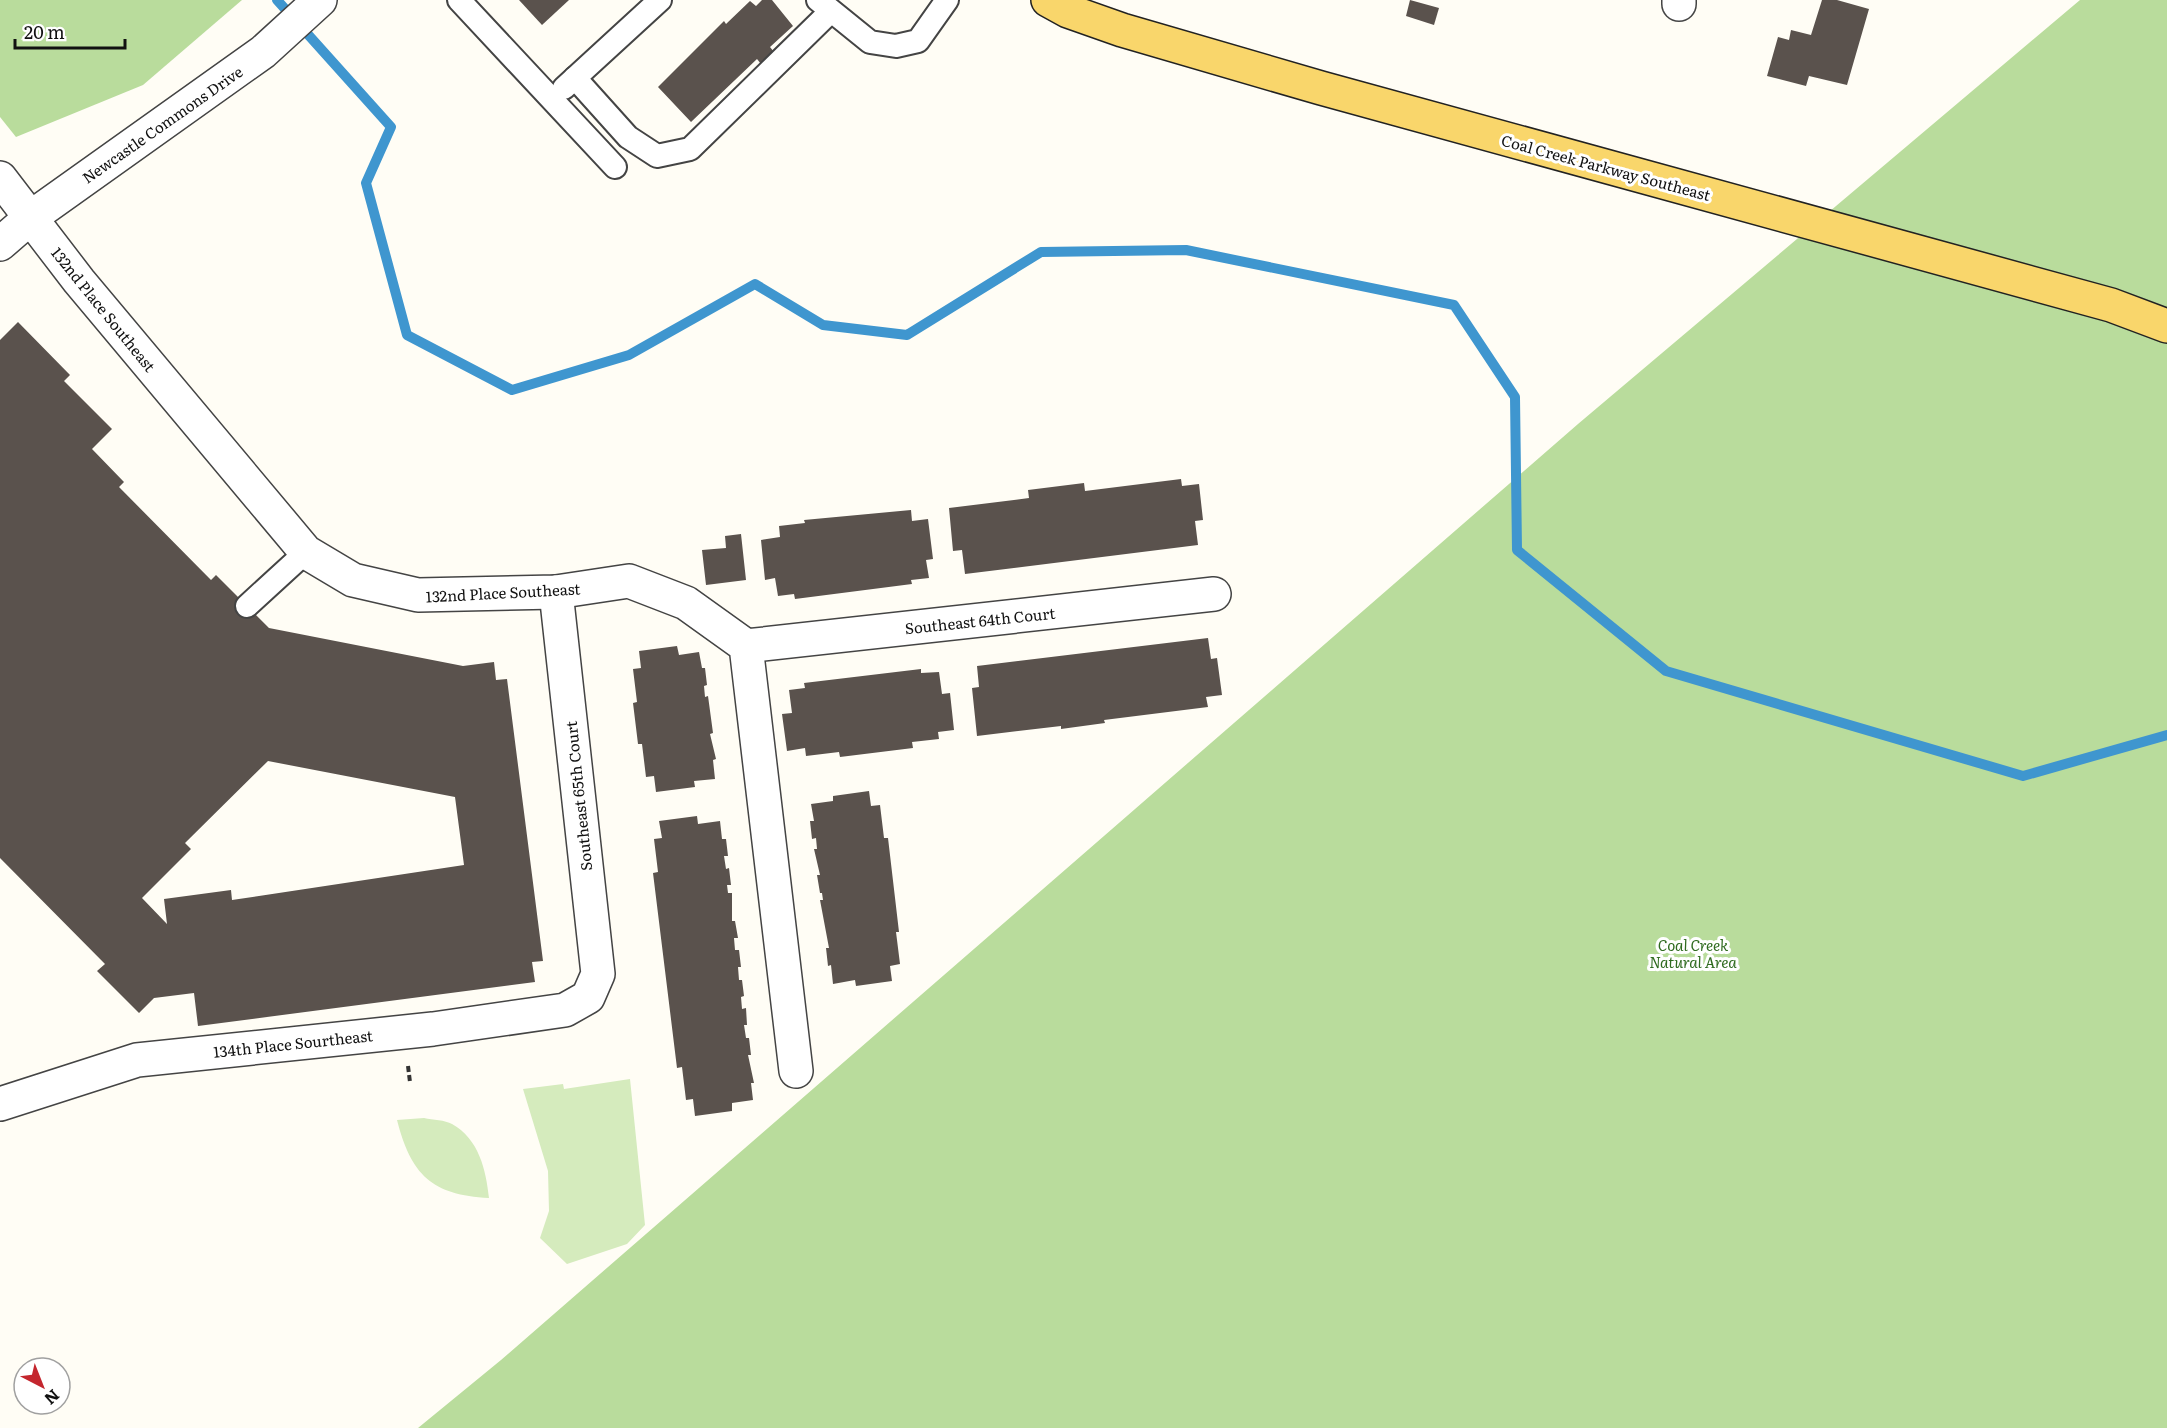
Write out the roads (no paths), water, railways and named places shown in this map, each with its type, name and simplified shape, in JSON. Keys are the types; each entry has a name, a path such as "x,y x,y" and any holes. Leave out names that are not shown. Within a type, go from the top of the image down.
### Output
{"main road":[{"name":"Coal Creek Parkway Southeast","path":"1048,0 1068,11 1111,26 1211,56 2111,305 2167,326"}],"street":[{"name":"Newcastle Commons Drive","path":"0,244 30,218 263,52 320,0"},
{"name":"132nd Place Southeast","path":"0,178 79,281 306,552 353,580 418,595 556,592 629,581 686,603 746,646"},
{"name":"Southeast 65th Court","path":"556,592 598,974 588,997"},
{"name":"Southeast 64th Court","path":"746,646 1214,594"},
{"path":"746,646 796,1071"},
{"name":"134th Place Sourtheast","path":"0,1104 137,1060 444,1027 565,1010 588,997"}],"lane":[{"path":"459,0 615,167"},
{"path":"552,99 660,0"},
{"path":"575,78 628,138 657,156 690,149 824,6 870,42 896,46 918,41 947,0"},
{"path":"247,606 306,552"}],"waterway":[{"path":"277,0 391,127 366,183 407,335 512,390 629,355 755,284 823,325 907,335 1041,252 1186,250 1454,305 1515,397 1517,550 1666,671 2023,776 2167,735"}],"park label":[{"name":"Coal Creek Natural Area","path":"1693,952"}]}
